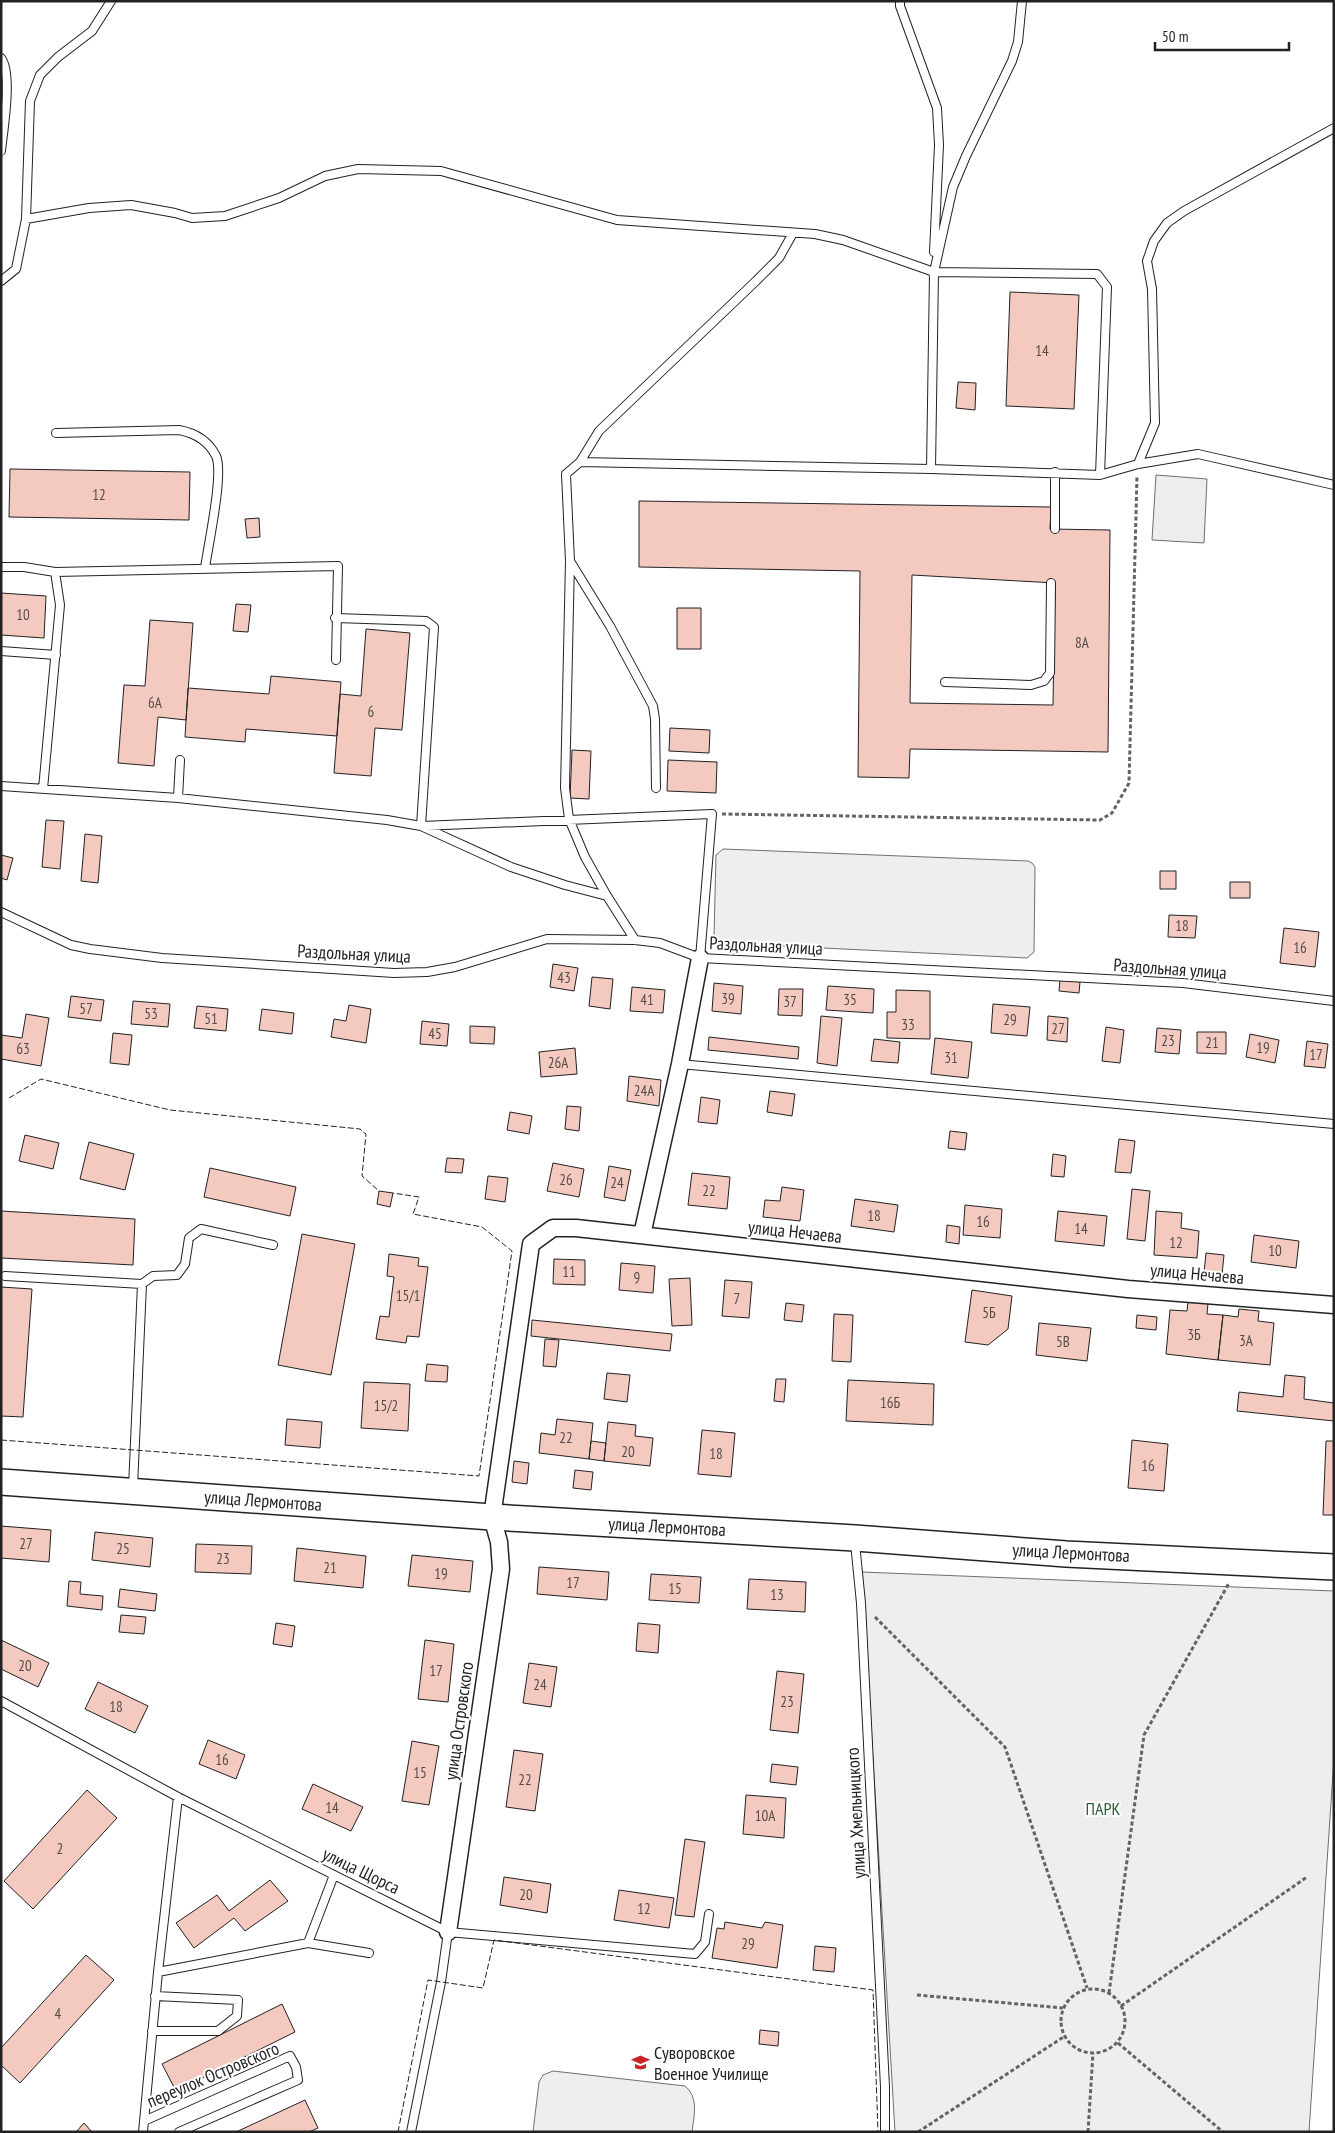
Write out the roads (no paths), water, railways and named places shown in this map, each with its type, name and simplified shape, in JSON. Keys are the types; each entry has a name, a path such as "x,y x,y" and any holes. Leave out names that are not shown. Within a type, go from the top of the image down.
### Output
{"main road":[{"name":"улица Лермонтова","path":"1,1482 492,1517 855,1538 1066,1554 1334,1567"}],"street":[{"path":"642,1235 680,1064 700,958"},
{"name":"улица Нечаева","path":"492,1517 531,1244 552,1228 576,1228 1118,1288 1334,1305"},
{"name":"улица Островского","path":"448,1932 501,1570 499,1542 492,1517"}],"lane":[{"path":"1,280 16,269 26,219 30,101 40,75 58,57 92,31 111,1"},
{"path":"900,1 900,6 937,108 939,145 934,272 931,469"},
{"path":"934,272 953,187 1015,52 1018,42 1022,1"},
{"path":"1,58 5,63 7,87 1,151"},
{"path":"1138,464 1155,423 1152,289 1147,261 1154,241 1167,222 1184,211 1334,128"},
{"path":"26,219 89,208 131,205 192,218 225,216 279,198 325,176 358,169 441,171 617,220 793,232 843,240 934,272 1097,274 1107,287 1100,475"},
{"path":"634,940 585,857 569,819 565,788 570,561 566,474 580,462 599,431 779,258 793,232"},
{"path":"56,433 179,430 196,434 216,456 218,473 205,568"},
{"path":"580,462 1055,472 1100,475 1138,464 1198,454 1334,485"},
{"path":"1055,472 1055,529"},
{"path":"570,561 610,626 653,706 655,719 656,788"},
{"path":"1,567 24,567 55,572 338,566 335,618 336,660"},
{"path":"44,789 60,605 55,572"},
{"path":"945,682 1032,685 1044,681 1050,673 1051,582"},
{"path":"335,618 426,621 434,627 421,826"},
{"path":"1,651 56,655"},
{"path":"178,798 180,760"},
{"path":"1,786 178,798 387,820 421,826 712,814 700,958"},
{"path":"421,826 511,867 565,885 607,896"},
{"name":"Раздольная улица","path":"1,912 71,945 162,958 394,973 427,972 455,967 547,939 634,940 660,943 700,958 1183,983 1334,1001"},
{"path":"680,1064 1334,1124"},
{"path":"5,1276 142,1284 153,1276 177,1275 185,1264 189,1238 201,1229 273,1245"},
{"path":"132,1492 142,1284"},
{"name":"улица Хмельницкого","path":"855,1538 861,1603 885,2087 885,2132"},
{"name":"улица Щорса","path":"1,1702 178,1797 448,1932 695,1954 705,1942 709,1914"},
{"name":"переулок Островского","path":"142,2132 155,1996 178,1797"},
{"path":"308,1943 334,1875"},
{"path":"411,2132 442,1982 448,1932"},
{"path":"158,1972 308,1943 369,1953"},
{"path":"152,2031 218,2031 237,2016 238,2000 155,1996"},
{"name":"переулок Островского","path":"144,2121 290,2056 296,2067 298,2080 179,2132"}],"place":[{"name":"Суворовское Военное Училище","path":"640,2063"}],"park label":[{"name":"ПАРК","path":"1103,1809"}]}
